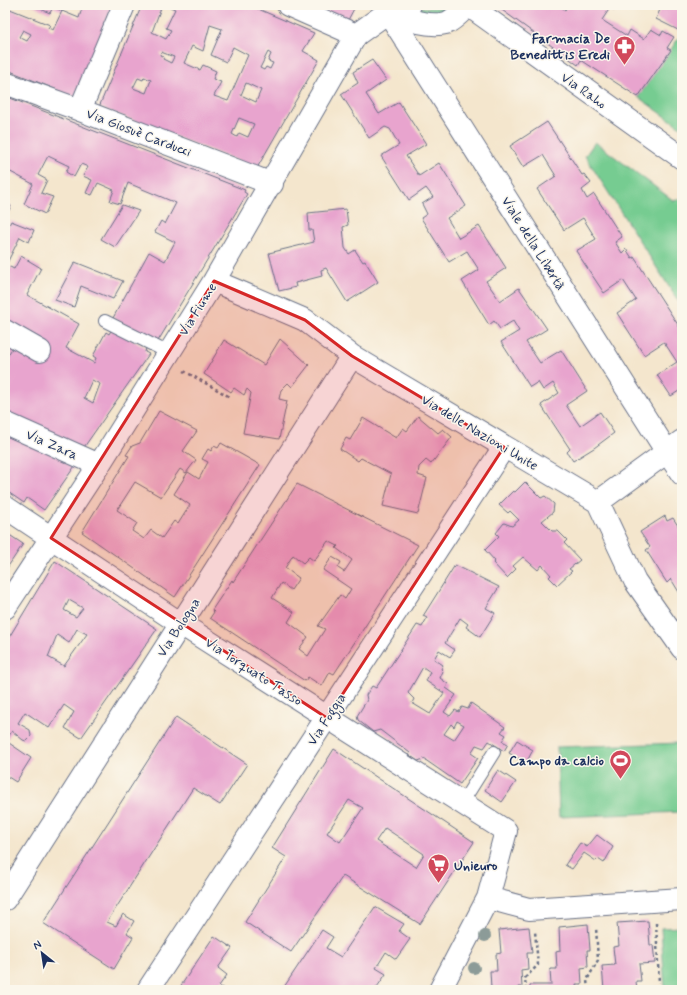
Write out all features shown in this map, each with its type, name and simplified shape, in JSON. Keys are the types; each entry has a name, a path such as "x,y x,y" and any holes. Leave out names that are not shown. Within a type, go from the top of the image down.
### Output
{"street":[{"path":"80,110 124,5"},
{"path":"288,5 356,35"},
{"name":"Via Fiume","path":"5,608 99,465 214,281 272,184 356,35 389,8 410,5"},
{"path":"389,8 404,18 434,24 447,23 467,5"},
{"name":"Via Raho","path":"467,5 682,158"},
{"name":"Viale della Libertà","path":"389,8 674,447 682,474"},
{"name":"Via Giosuè Carducci","path":"5,83 80,110 272,184"},
{"name":"Via delle Nazioni Unite","path":"214,281 305,320 352,356 598,502"},
{"path":"5,332 40,351"},
{"name":"Via Bologna","path":"5,898 352,356"},
{"name":"Via Zara","path":"5,423 99,465"},
{"name":"Via Foggia","path":"148,990 504,447"},
{"path":"674,447 598,502 635,581 682,648"},
{"name":"Via Torquato Tasso","path":"5,507 180,624 506,831 488,898"},
{"path":"440,990 488,898 534,908 682,899"}],"lane":[{"path":"105,321 167,356"},
{"path":"462,803 494,752"}],"path":[{"path":"167,356 230,397"},
{"path":"655,901 659,983"},
{"path":"588,990 587,980 598,960 595,905"},
{"path":"526,990 525,978 538,965 534,908"}],"highlighted area":[{"path":"214,281 305,320 352,356 504,447 327,718 51,538"}],"green space":[{"path":"417,7 443,8 447,11 441,15 417,14"},
{"path":"682,33 682,128 638,97"},
{"path":"595,142 674,201 682,198 682,307 585,156"},
{"name":"Campo da calcio","path":"682,743 682,812 559,817 557,747"},
{"path":"682,927 682,990 665,990 661,928"}],"building":[{"path":"31,5 49,5 53,7 50,13"},
{"path":"54,5 64,5 62,11 53,7"},
{"path":"83,5 113,5 75,97 5,69 5,7 50,25 48,28 53,30 62,11 79,18","holes":["23,30 31,34 27,41 19,37"]},
{"path":"142,5 162,5 152,32 166,39 171,30 166,28 175,9 165,5 249,5 314,33 303,51 319,60 257,168 99,107","holes":["210,25 222,29 211,55 226,62 233,47 248,55 228,101 214,96 221,82 213,79 216,71 203,65 200,70 184,63 192,46 203,51","161,52 174,57 171,63 163,59 164,57 160,55","268,52 271,54 268,61 273,63 270,69 266,67 264,70 260,68","144,77 151,80 146,93 133,88 138,78 143,80","246,83 261,90 256,102 241,95","239,118 254,124 248,137 239,133 237,137 232,134"]},
{"path":"310,5 356,5 348,20"},
{"path":"495,5 559,5 565,10 568,5 617,5 614,10 610,8 602,20 627,36 630,30 644,39 651,29 661,35 663,31 674,37 667,48 671,50 638,97 581,60 578,65"},
{"path":"662,5 682,5 682,32 656,19"},
{"path":"372,60 386,80 366,94 379,114 399,102 426,144 406,156 419,176 439,163 466,206 447,218 459,238 479,226 506,268 486,281 500,301 519,288 547,329 526,342 540,363 561,350 587,391 566,405 580,426 600,412 614,433 573,461 567,452 570,449 541,405 559,393 553,383 543,390 538,382 530,387 501,342 519,331 513,321 500,329 494,321 489,325 462,281 479,270 467,251 449,262 421,218 427,214 422,204 433,197 426,188 409,200 381,156 399,145 390,129 385,127 369,138 341,94 358,83 353,72"},
{"path":"5,96 245,190 244,192 247,194 158,341 154,338 152,340 113,318 149,252 165,261 175,242 155,232 161,221 165,224 176,203 128,183 120,204 110,201 114,190 98,183 92,195 86,193 92,180 83,176 88,167 81,164 74,177 66,172 69,166 48,156 38,175 47,180 41,193 53,197 45,214 24,204 33,184 5,169 5,163 9,155 5,153"},
{"path":"547,122 582,175 584,174 591,183 582,190 587,199 594,194 622,237 615,242 622,253 626,249 632,258 634,257 682,331 682,389 671,396 657,375 677,362 664,342 644,355 617,313 636,300 623,280 604,293 576,251 596,239 583,218 564,230 537,189 556,176 543,155 523,167 510,146"},
{"path":"5,183 7,184 8,192 5,199"},
{"path":"5,202 11,206 5,218"},
{"path":"122,205 139,211 115,247 101,239"},
{"path":"346,209 348,225 343,227 345,248 349,254 355,250 363,262 365,261 378,282 347,302 326,268 321,270 322,276 295,283 296,287 279,291 269,253 314,242 312,230 309,230 308,213"},
{"path":"11,221 34,230 29,242 20,237 6,265 14,269 21,256 41,268 27,295 79,324 66,348 94,363 96,358 93,356 106,332 109,334 112,329 146,348 145,352 149,354 82,450 5,417 5,360 14,345 5,325 5,233","holes":["92,380 100,384 93,403 84,398"]},
{"path":"75,262 123,281 113,299 81,286 74,307 55,300"},
{"path":"280,339 309,365 292,387 288,383 281,390 279,399 287,401 279,439 243,433 251,393 247,389 244,395 234,388 231,392 204,374 224,340 264,365"},
{"path":"159,411 197,431 183,451 196,460 186,473 180,469 161,497 135,482 117,510 137,523 132,531 144,539 151,530 162,538 174,521 178,524 190,505 174,494 188,472 199,479 208,462 202,459 208,449 211,451 214,446 218,448 221,443 260,465 175,597 82,532 129,456 126,455 132,446 140,443"},
{"path":"418,416 438,433 443,429 452,437 431,464 426,460 419,467 418,475 427,478 418,514 383,506 391,474 361,458 358,461 340,449 346,438 350,440 363,418 396,438 403,428 407,431"},
{"path":"5,432 77,463 44,510 27,498 24,503 5,490"},
{"path":"525,482 541,498 545,496 554,504 553,512 542,521 552,531 558,531 567,540 564,543 580,560 569,569 572,571 557,585 549,577 551,575 542,565 538,570 523,557 513,566 516,569 507,578 493,563 495,561 485,550 499,536 496,533 504,523 512,526 519,520 510,511 508,513 499,505 513,491 515,492"},
{"path":"297,484 418,545 334,674 330,672 322,686 308,677 305,681 210,618 214,612 212,610 232,580 233,582","holes":["328,541 338,546 336,548 352,560 344,572 338,568 341,562 332,557 323,570 351,589 345,599 340,595 318,626 325,629 308,656 299,649 308,637 288,622 294,612 272,598 281,583 291,590 299,578 285,568 293,555 303,563 309,557 314,561"]},
{"path":"665,516 667,521 673,518 682,532 682,597 671,579 667,583 646,550 650,547 640,532"},
{"path":"5,532 23,544 5,571"},
{"path":"55,561 157,629 81,738 65,728 74,712 64,705 49,728 25,712 18,723 30,730 31,736 26,741 12,731 6,741 31,758 16,782 5,775 5,644","holes":["69,600 83,608 76,617 64,610","77,629 87,634 64,666 48,657 57,635 69,643"]},
{"path":"455,565 499,587 486,608 495,613 480,637 466,627 468,624 460,618 445,643 455,650 450,657 439,650 434,659 443,665 441,669 443,671 440,678 448,684 446,688 456,695 444,712 450,716 455,710 459,712 462,707 468,709 471,703 505,727 501,732 506,735 502,741 508,744 504,751 489,741 484,748 476,745 471,753 478,758 460,784 424,759 418,761 409,755 410,753 380,730 373,732 358,720 357,716 367,700 366,695 372,686 376,688 417,625 422,627 427,618 423,616","holes":["423,667 430,672 426,681 444,693 430,714 412,703 414,699 408,693","457,721 464,725 454,740 444,734 451,724 454,727"]},
{"path":"176,717 247,764 220,805 193,788 107,922 116,926 123,914 134,921 127,933 133,937 114,969 43,923"},
{"path":"517,740 533,750 526,763 509,753"},
{"path":"334,749 474,842 420,924 343,876 291,952 245,922 286,857 272,848","holes":["349,800 363,808 340,842 327,833","385,828 424,854 416,867 376,841"]},
{"path":"498,770 516,782 502,802 485,790"},
{"path":"597,835 613,847 604,863 598,859 596,861 584,853 572,869 565,865 580,843 587,847"},
{"path":"375,907 404,924 399,931 410,939 396,959 386,952 376,968 386,974 375,990 282,990 322,930 333,937 326,948 341,957"},
{"path":"648,921 650,945 653,945 655,963 639,964 641,981 636,981 637,990 604,990 602,966 615,965 613,947 619,946 617,923"},
{"path":"588,924 590,950 587,950 588,967 581,968 582,984 576,984 577,990 530,990 530,985 551,985 550,969 557,969 556,952 560,951 559,927"},
{"path":"529,927 532,953 527,953 528,969 521,970 522,987 518,987 518,990 486,990 486,988 491,988 490,971 497,971 496,954 501,953 499,930"},
{"path":"214,936 232,948 218,968 227,975 219,986 226,990 178,990"}],"place":[{"name":"Farmacia De Benedittis Eredi","path":"625,66"},
{"name":"Campo da calcio","path":"620,780"},
{"name":"Unieuro","path":"438,884"}]}
